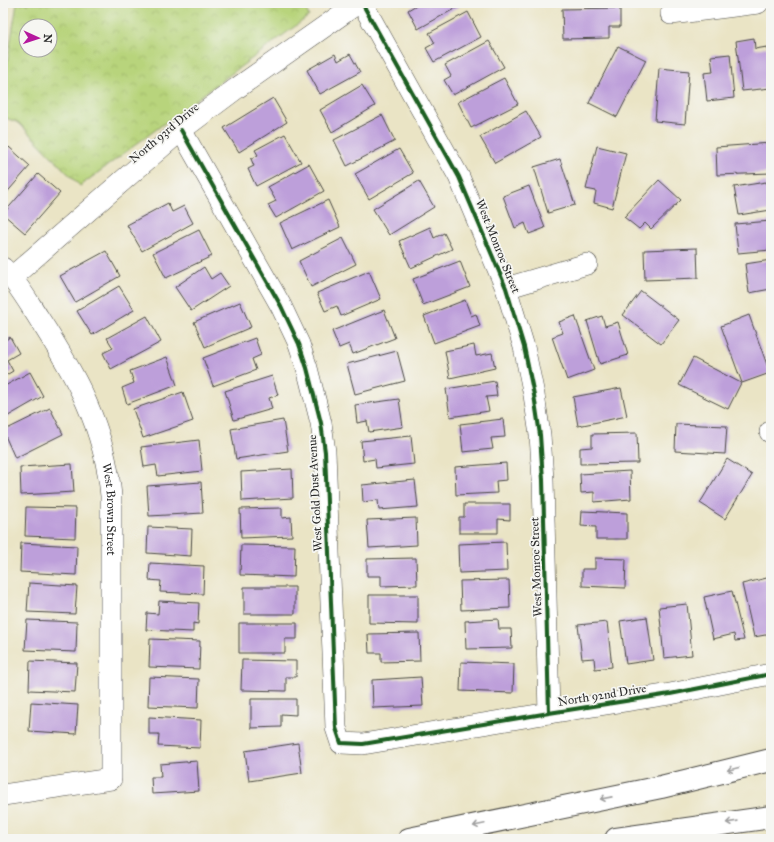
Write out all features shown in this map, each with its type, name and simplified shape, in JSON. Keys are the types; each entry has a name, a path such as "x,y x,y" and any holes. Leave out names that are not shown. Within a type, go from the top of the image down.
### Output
{"highway":[{"path":"409,839 661,787 771,760"},
{"path":"616,839 771,817"}],"street":[{"name":"North 93rd Drive","path":"7,272 181,130 237,88 358,3"},
{"name":"West Monroe Street","path":"362,3 459,177 506,288 524,347 534,395 540,435 543,480 549,713"},
{"path":"671,14 758,3"},
{"name":"West Gold Dust Avenue","path":"181,130 281,306 308,368 321,423 325,452 336,728 341,743"},
{"path":"506,288 587,264"},
{"name":"West Brown Street","path":"3,795 111,778 111,496 109,472 99,433 72,373 46,330 7,272"},
{"name":"North 92nd Drive","path":"341,743 363,744 670,694 771,674"}],"green space":[{"path":"17,3 303,3 309,16 80,186 19,123 3,117 3,88"}],"building":[{"path":"417,3 465,3 418,29 408,10 418,4"},
{"path":"620,8 620,27 609,27 609,38 563,39 562,9"},
{"path":"468,12 481,37 434,62 426,48 435,43 429,33"},
{"path":"754,38 755,49 767,47 771,88 742,91 736,41"},
{"path":"489,41 504,67 453,95 444,80 451,76 445,65"},
{"path":"618,46 646,60 617,117 589,103"},
{"path":"335,54 338,61 350,54 360,72 320,94 307,70"},
{"path":"730,54 734,98 707,101 704,73 713,72 711,56"},
{"path":"659,68 689,71 685,124 655,121"},
{"path":"504,78 518,104 471,128 458,102"},
{"path":"362,85 375,106 332,132 320,110"},
{"path":"273,98 287,122 239,152 224,128"},
{"path":"526,111 541,137 495,163 480,137"},
{"path":"382,115 395,141 347,166 334,140"},
{"path":"285,134 301,162 256,186 248,169 254,166 251,159 258,155 255,150"},
{"path":"771,143 771,173 717,175 716,147"},
{"path":"597,146 626,153 612,208 594,203 596,191 586,189"},
{"path":"9,147 30,166 3,197 3,154"},
{"path":"399,149 413,173 369,199 355,174"},
{"path":"560,159 575,205 548,213 534,167"},
{"path":"309,164 324,191 276,218 268,205 276,201 268,187"},
{"path":"38,174 60,193 25,233 3,214"},
{"path":"659,180 681,200 651,229 645,223 639,229 624,217"},
{"path":"419,181 434,207 389,235 373,209"},
{"path":"766,182 769,198 771,197 771,210 739,215 734,187"},
{"path":"529,186 545,228 529,234 525,223 515,228 503,196"},
{"path":"328,200 340,227 292,250 280,223"},
{"path":"168,203 172,212 184,206 193,223 142,251 127,225"},
{"path":"771,221 771,250 738,253 735,224"},
{"path":"430,227 434,238 444,233 452,249 411,268 399,241"},
{"path":"199,230 212,256 166,278 153,253"},
{"path":"343,238 356,264 311,287 299,261"},
{"path":"697,248 698,278 645,280 644,250"},
{"path":"106,251 120,276 75,302 60,276"},
{"path":"771,260 771,289 749,293 745,264"},
{"path":"460,261 470,287 423,305 413,279"},
{"path":"204,267 211,279 220,273 229,286 191,311 175,287"},
{"path":"369,271 381,299 341,316 337,306 325,311 317,293"},
{"path":"119,286 134,310 92,335 77,311"},
{"path":"641,291 679,320 661,344 623,315"},
{"path":"465,300 471,316 476,314 480,326 434,343 424,316"},
{"path":"240,302 251,327 205,347 194,322"},
{"path":"384,310 395,338 353,354 349,344 339,348 332,331"},
{"path":"749,315 770,373 742,383 721,326"},
{"path":"147,316 161,342 111,369 103,353 113,348 107,338"},
{"path":"575,316 594,370 567,380 552,337 563,333 559,322"},
{"path":"602,316 605,326 618,322 628,355 600,364 587,321"},
{"path":"10,337 19,353 7,360 13,371 3,377 3,342"},
{"path":"255,338 261,355 252,359 256,370 213,386 203,358"},
{"path":"474,345 476,356 492,353 495,368 450,378 445,351"},
{"path":"397,351 405,381 355,394 347,364"},
{"path":"167,357 177,385 127,404 122,388 134,383 130,371"},
{"path":"693,358 741,383 728,409 679,385"},
{"path":"30,372 43,396 3,419 3,387"},
{"path":"272,376 278,395 269,398 272,409 234,420 225,391"},
{"path":"495,381 497,396 486,397 489,411 450,417 446,389"},
{"path":"621,388 627,416 578,426 573,397"},
{"path":"183,392 193,421 143,438 133,409"},
{"path":"399,399 403,427 369,432 367,421 357,423 355,405"},
{"path":"50,408 63,434 15,458 3,431"},
{"path":"503,419 505,437 491,438 493,449 463,452 460,424"},
{"path":"283,420 288,451 236,459 231,429"},
{"path":"676,424 727,426 725,454 675,451"},
{"path":"637,433 638,463 580,464 580,448 592,447 592,434"},
{"path":"411,436 414,464 376,468 375,459 363,461 361,441"},
{"path":"199,440 202,471 158,476 156,465 144,467 141,447"},
{"path":"727,459 752,475 725,519 700,503"},
{"path":"506,463 507,480 496,481 497,493 456,495 455,467"},
{"path":"72,464 74,492 21,495 20,467"},
{"path":"292,469 293,498 242,501 241,472"},
{"path":"630,471 631,499 594,502 594,492 581,493 580,474"},
{"path":"415,480 418,507 379,510 378,500 363,502 362,485"},
{"path":"201,482 203,513 149,516 147,486"},
{"path":"464,504 510,504 510,520 498,519 498,533 459,533 459,517 464,517"},
{"path":"26,507 76,508 75,538 25,536"},
{"path":"282,508 282,518 291,517 292,536 241,538 240,509"},
{"path":"582,511 627,513 627,539 596,539 596,527 581,526"},
{"path":"416,518 417,545 369,548 367,520"},
{"path":"148,527 192,529 191,556 147,553"},
{"path":"506,542 507,571 459,573 458,544"},
{"path":"21,543 77,546 76,575 20,572"},
{"path":"241,545 295,546 294,577 240,575"},
{"path":"416,558 417,585 381,586 381,576 367,576 367,559"},
{"path":"595,558 626,559 625,588 582,586 582,569 595,569"},
{"path":"150,563 204,566 203,594 160,592 161,581 149,580"},
{"path":"771,577 771,634 754,637 742,584"},
{"path":"509,580 510,608 461,610 460,581"},
{"path":"29,583 77,586 75,614 27,612"},
{"path":"244,587 295,587 295,614 244,614"},
{"path":"732,591 744,640 735,641 734,634 713,639 704,597"},
{"path":"369,595 418,595 418,624 369,623"},
{"path":"159,601 199,603 198,624 193,623 193,632 146,630 147,613 158,614"},
{"path":"687,604 692,655 664,658 659,607"},
{"path":"647,617 653,660 626,664 620,621"},
{"path":"498,619 499,629 511,629 512,648 466,649 465,621"},
{"path":"27,620 77,622 76,652 25,650"},
{"path":"607,622 612,667 595,669 594,658 582,659 578,625"},
{"path":"239,623 297,623 297,639 285,639 285,653 239,653"},
{"path":"419,633 420,661 381,662 381,653 369,653 368,634"},
{"path":"150,639 200,641 199,669 149,667"},
{"path":"242,660 296,661 296,677 286,677 286,691 241,690"},
{"path":"30,661 77,663 75,692 29,690"},
{"path":"461,662 514,664 513,693 460,691"},
{"path":"149,677 199,679 198,708 148,706"},
{"path":"421,677 423,706 373,708 372,680"},
{"path":"251,699 296,699 296,715 281,714 281,727 251,728"},
{"path":"31,702 78,705 76,734 29,731"},
{"path":"149,717 201,720 200,748 158,746 159,734 149,734"},
{"path":"298,743 302,773 249,781 245,751"},
{"path":"197,761 199,791 152,794 151,777 161,777 160,764"}],"cycle path":[{"path":"362,3 459,177 506,288 524,347 534,395 540,435 543,480 549,713"},
{"path":"181,130 281,306 299,344 307,368 321,423 325,452 336,728 341,743 363,744 670,694 771,674"}]}
